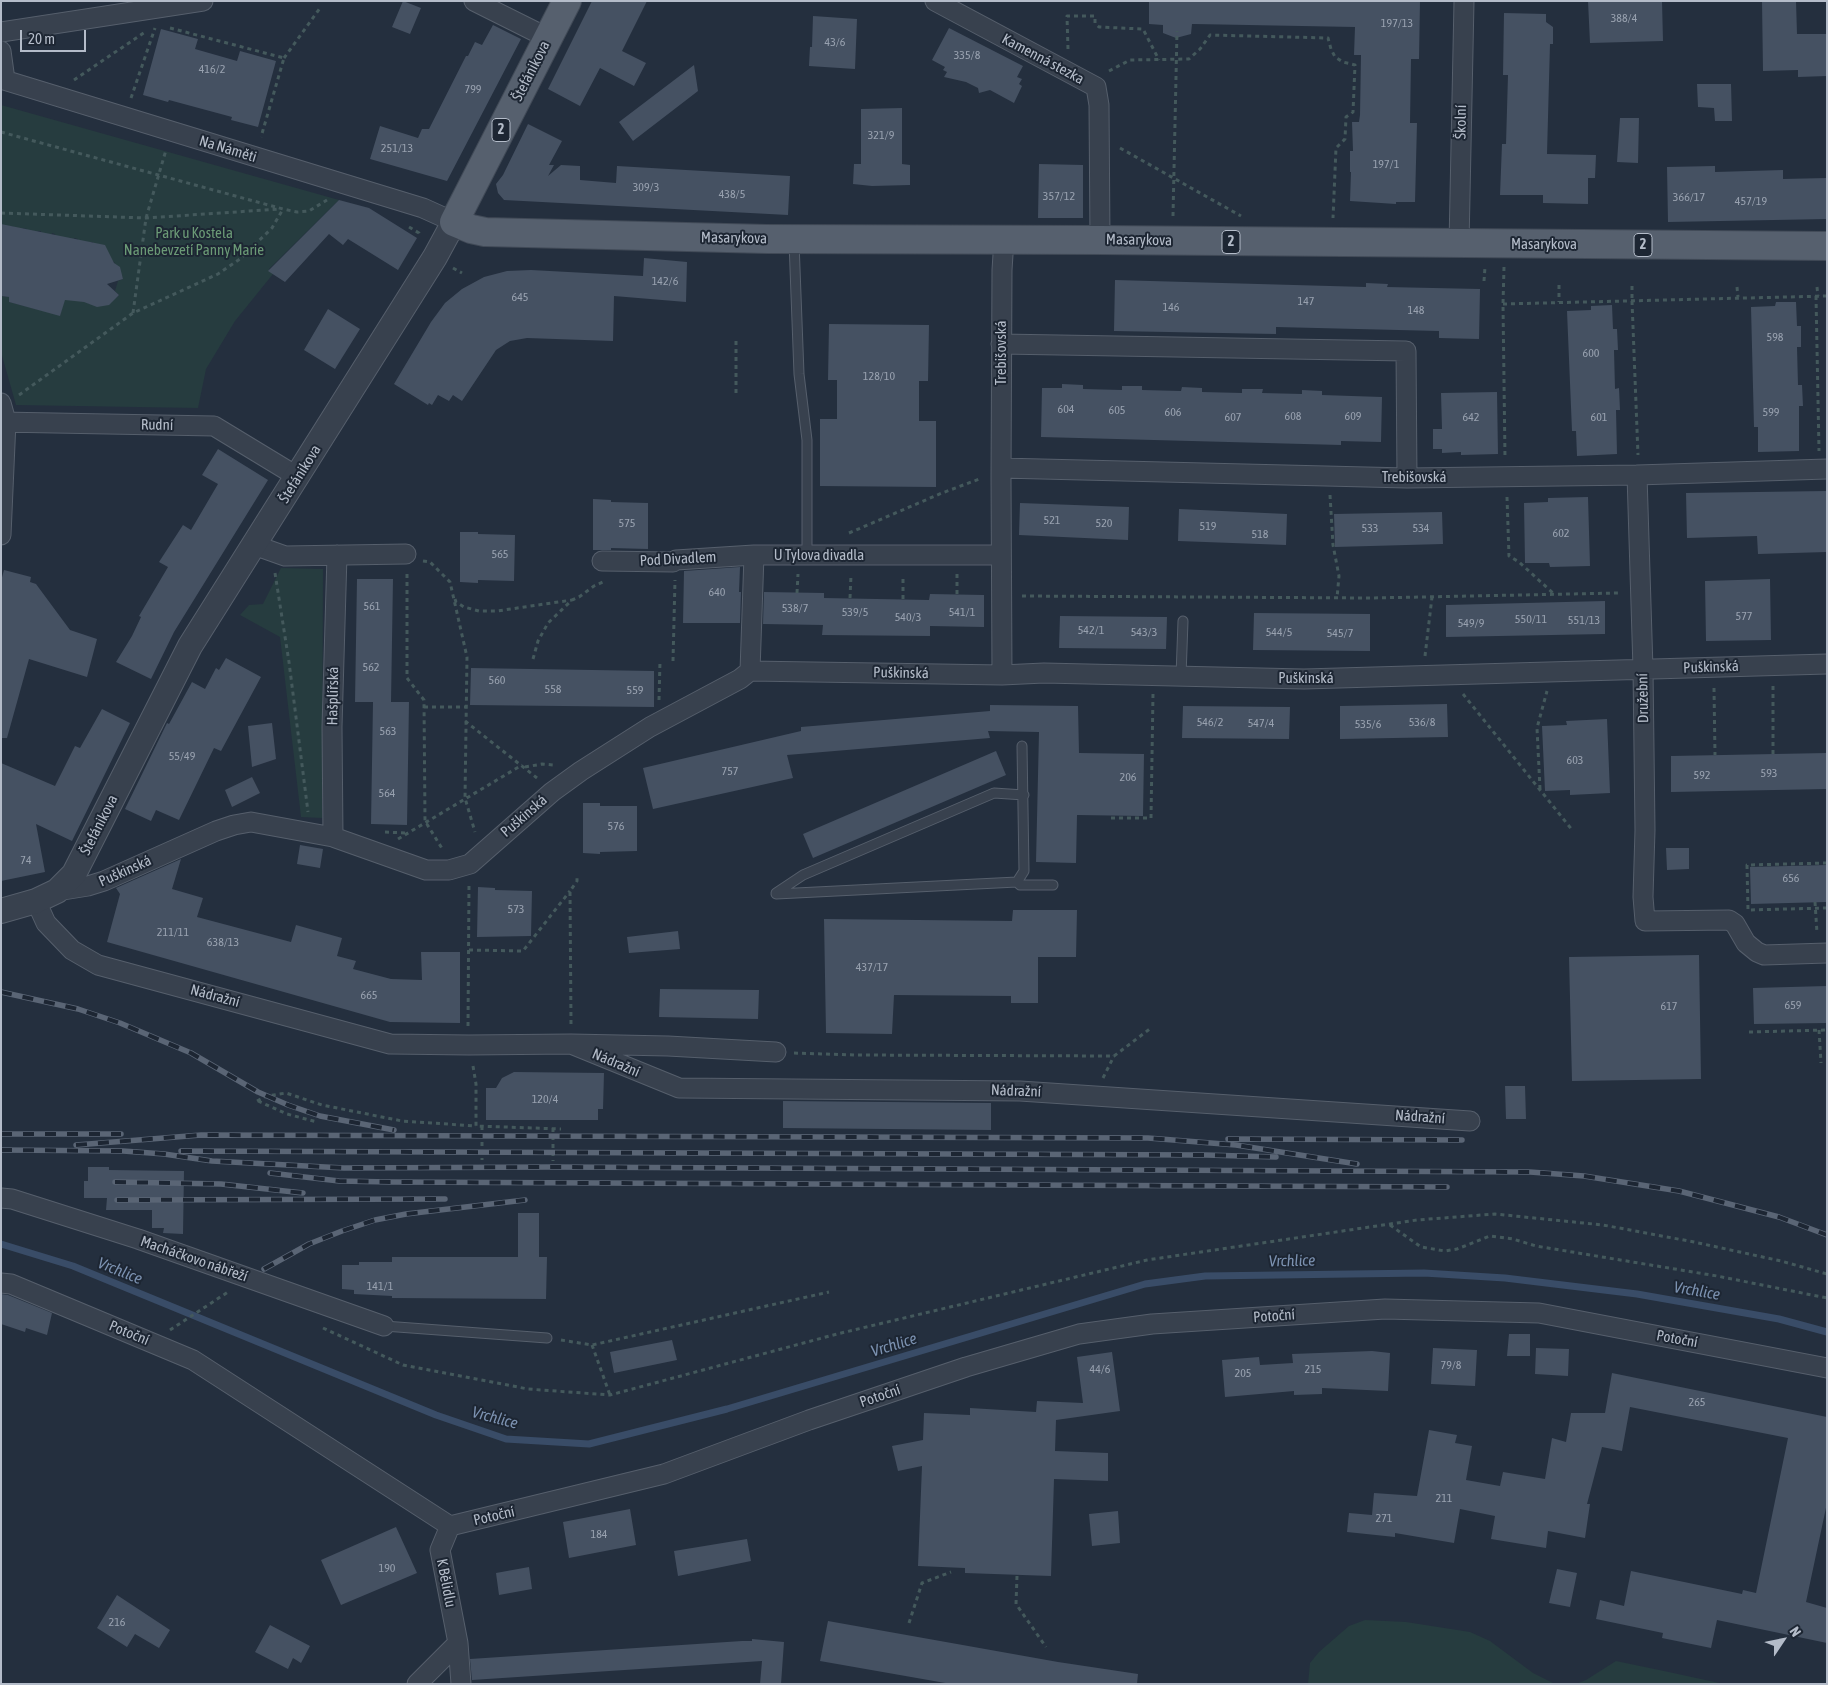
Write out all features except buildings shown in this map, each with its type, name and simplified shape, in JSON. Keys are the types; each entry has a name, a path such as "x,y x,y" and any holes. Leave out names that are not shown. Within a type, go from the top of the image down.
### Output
{"main road":[{"name":"Štefánikova","path":"454,222 567,1"},
{"name":"Masarykova","path":"454,222 485,232 794,239 1827,246"}],"street":[{"path":"1,32 203,1"},
{"path":"474,1 548,38"},
{"name":"Kamenná stezka","path":"935,1 1096,87 1099,105 1100,240"},
{"name":"Školní","path":"1459,244 1464,1"},
{"path":"1,51 3,80"},
{"name":"Na Náměti","path":"3,80 423,208 454,222"},
{"name":"Štefánikova","path":"1,911 36,901 57,891 74,874 190,646 435,257 454,222"},
{"name":"Trebišovská","path":"1002,675 1001,344 1004,239"},
{"path":"1001,344 1406,351 1406,478"},
{"path":"1,535 3,528 6,411"},
{"name":"Rudní","path":"6,411 214,426 298,477"},
{"name":"Trebišovská","path":"1001,472 1406,478 1506,476 1638,467 1823,462"},
{"name":"Družební","path":"1638,467 1643,669 1645,830 1643,897 1645,921 1729,920 1736,924 1746,943 1756,952 1764,955 1822,954"},
{"path":"254,545 285,556 406,554"},
{"name":"Hašplířská","path":"333,836 332,727 337,555"},
{"name":"U Tylova divadla","path":"750,671 754,555 803,560 1001,555"},
{"name":"Pod Divadlem","path":"602,561 673,562 676,560 754,555"},
{"name":"Puškinská","path":"57,891 88,886 104,881 176,848 234,825 251,822 333,836 426,870 449,870 468,862 552,792 581,771 655,725 740,679 750,671 1002,675 1044,673 1304,679 1827,664"},
{"name":"Nádražní","path":"36,901 46,923 72,950 98,964 390,1044 468,1036 571,1044 668,1046 776,1052"},
{"name":"Nádražní","path":"571,1044 679,1088 1020,1090 1470,1121"},
{"name":"Macháčkovo nábřeží","path":"1,1198 12,1199 138,1239 384,1326"},
{"name":"Potoční","path":"1,1283 11,1284 193,1360 450,1526 664,1474 809,1420 966,1367 1079,1334 1152,1324 1385,1309 1539,1313 1827,1368"},
{"name":"K Bělidlu","path":"450,1526 440,1550 458,1643 461,1684"},
{"path":"417,1684 458,1643"}],"lane":[{"path":"794,239 799,374 807,440 803,560"},
{"path":"1181,676 1183,621"},
{"path":"1017,882 1024,870 1022,746"},
{"path":"1024,795 994,793 803,875 776,894 1017,882 1020,885 1054,885"},
{"path":"384,1326 547,1338"}],"path":[{"path":"256,157 284,58 320,8"},
{"path":"1069,57 1067,16 1095,16 1095,23 1099,27 1143,30 1158,60"},
{"path":"51,96 156,24 124,117"},
{"path":"165,27 284,58"},
{"path":"1173,222 1177,31"},
{"path":"1104,74 1130,60 1189,59 1200,49 1210,34 1328,38 1330,49 1335,57 1355,65 1353,112 1346,117 1345,139 1336,148 1333,223"},
{"path":"1,132 297,212 309,211 335,197"},
{"path":"133,314 146,218 160,176 171,132"},
{"path":"1113,144 1247,220"},
{"path":"1,213 146,218 283,209"},
{"path":"6,411 20,395 133,314 218,274 240,259 272,228 283,209"},
{"path":"1484,281 1485,261"},
{"path":"1504,261 1503,304 1509,556 1519,562 1554,594"},
{"path":"1559,285 1560,302"},
{"path":"1632,286 1638,467"},
{"path":"1737,287 1738,297"},
{"path":"1817,287 1823,462"},
{"path":"1503,304 1827,296"},
{"path":"736,342 736,396"},
{"path":"843,536 942,493 1001,472"},
{"path":"1330,509 1333,545 1339,576 1337,598"},
{"path":"406,554 412,559 430,562 450,582 456,602 464,607 479,611 505,610 572,600 602,582 611,582"},
{"path":"406,554 407,678 424,700 425,821 468,862"},
{"path":"673,661 676,560"},
{"path":"797,592 803,560"},
{"path":"850,598 851,566"},
{"path":"903,567 903,599"},
{"path":"957,594 958,568"},
{"path":"450,582 467,657 465,798 468,862 468,1036 476,1084 476,1126"},
{"path":"1001,596 1337,598 1640,593"},
{"path":"279,595 311,833"},
{"path":"1423,676 1432,597"},
{"path":"532,659 538,641 548,623 572,600"},
{"path":"655,725 660,661"},
{"path":"1773,666 1773,754"},
{"path":"1713,667 1715,755"},
{"path":"1540,790 1537,728 1552,672"},
{"path":"1448,676 1572,831"},
{"path":"1111,818 1151,818 1153,700"},
{"path":"424,707 465,707"},
{"path":"465,721 522,765 552,792"},
{"path":"407,833 522,765"},
{"path":"1827,863 1747,865 1748,910 1827,908"},
{"path":"469,950 523,951 577,882 577,875"},
{"path":"570,891 571,1044"},
{"path":"1815,902 1822,954"},
{"path":"776,1052 856,1055 1114,1056 1151,1028"},
{"path":"1819,1030 1821,1063"},
{"path":"1749,1032 1827,1030"},
{"path":"317,1122 288,1114 257,1101 268,1096 286,1093 322,1105 402,1121 561,1129"},
{"path":"482,1126 482,1160"},
{"path":"553,1128 554,1160"},
{"path":"316,1325 403,1365 528,1389 610,1395 837,1334 1147,1260 1417,1220 1495,1214 1603,1226 1694,1242 1781,1261 1827,1274"},
{"path":"1390,1225 1421,1247 1445,1251 1457,1249 1490,1236 1513,1239 1536,1246 1717,1276 1827,1298"},
{"path":"547,1338 592,1345 829,1292"},
{"path":"169,1331 220,1297"},
{"path":"592,1345 610,1395"},
{"path":"909,1622 922,1583 951,1572"},
{"path":"1017,1576 1016,1604 1046,1647"}],"green space":[{"name":"Park u Kostela Nanebevzetí Panny Marie","path":"1,105 339,200 269,269 273,274 235,321 206,369 198,408 16,405 1,352 1,296 9,297 9,302 60,315 66,294 80,297 89,304 117,297 119,295 115,291 118,281 123,279 122,276 117,277 112,268 115,263 92,246 93,242 77,243 78,239 74,238 73,242 54,239 55,234 52,233 51,238 40,237 41,231 38,231 36,236 26,233 27,229 23,228 22,233 12,226 1,226"},
{"path":"281,568 323,569 322,818 301,817 280,637 240,615 249,605 263,604"},
{"path":"1365,1620 1406,1622 1470,1632 1490,1641 1533,1673 1558,1684 1308,1684 1310,1663 1319,1652 1349,1626"},
{"path":"1616,1661 1724,1684 1576,1684 1586,1680"}],"waterway":[{"name":"Vrchlice","path":"1,1244 73,1266 436,1415 506,1439 589,1444 727,1409 1145,1284 1205,1276 1424,1273 1505,1278 1637,1294 1779,1319 1827,1332"}],"railway":[{"path":"1,992 78,1009 120,1023 191,1053 258,1092 288,1105 320,1116 394,1130"},
{"path":"1,1134 121,1134"},
{"path":"76,1145 201,1135 1148,1138 1236,1145 1357,1164"},
{"path":"1228,1139 1462,1140"},
{"path":"1,1150 123,1151 164,1154 212,1161 344,1168 553,1167 1530,1172 1584,1176 1679,1191 1779,1217 1827,1235"},
{"path":"181,1151 1206,1155 1276,1157"},
{"path":"270,1173 339,1181 390,1182 1447,1187"},
{"path":"115,1182 221,1184 303,1193"},
{"path":"117,1200 445,1199"},
{"path":"264,1269 309,1244 375,1220 406,1214 525,1200"}]}
